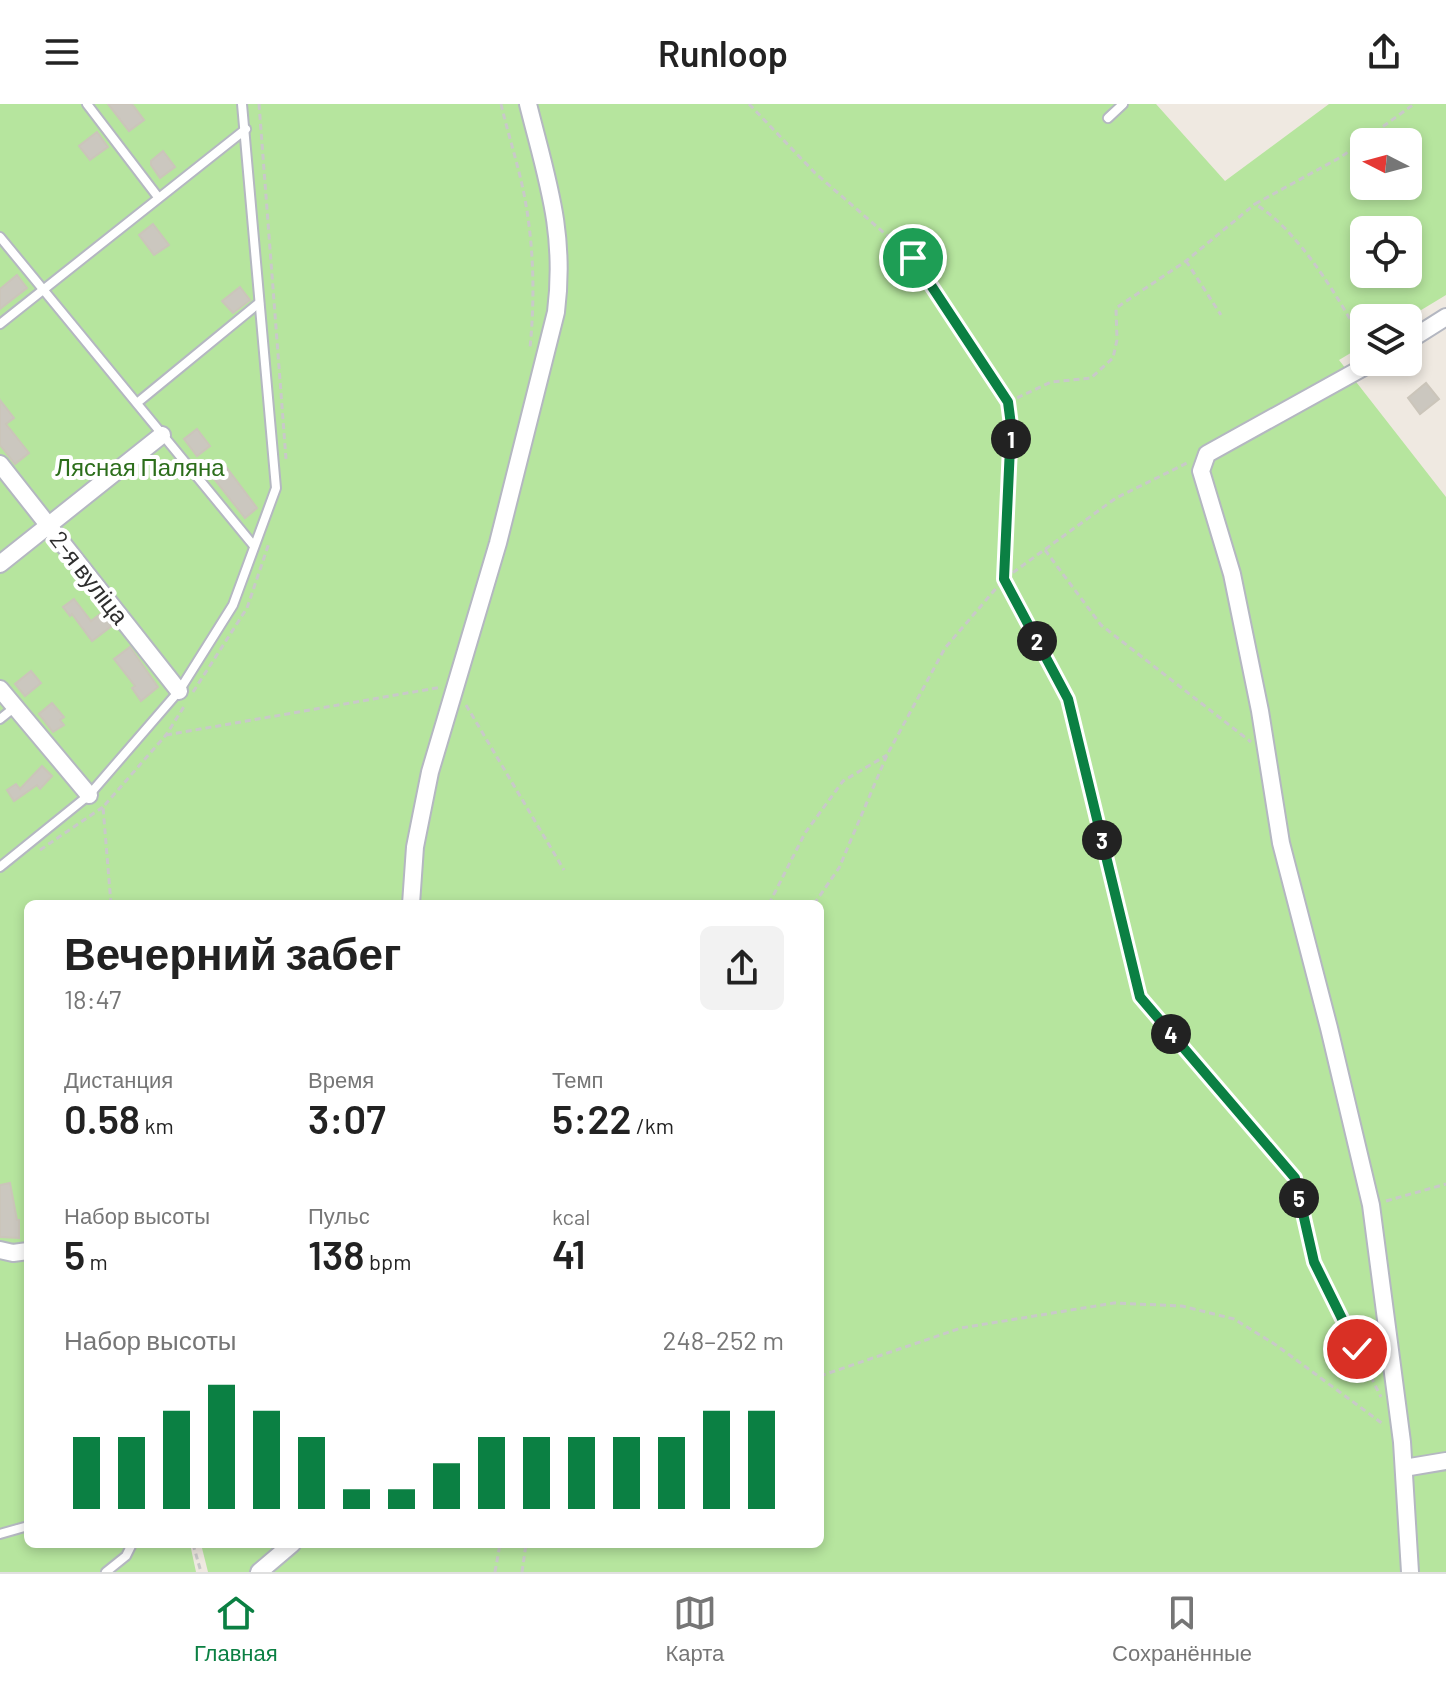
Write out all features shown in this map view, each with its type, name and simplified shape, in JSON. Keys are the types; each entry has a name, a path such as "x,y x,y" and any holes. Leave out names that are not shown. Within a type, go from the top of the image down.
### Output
{"street":[{"path":"411,900 415,847 450,686 505,515 556,312 561,274 559,238 554,203 528,104"},
{"path":"1422,332 1446,317"},
{"path":"1350,374 1207,454 1201,471 1232,574 1281,843 1371,1205 1404,1468 1410,1572"},
{"path":"0,564 162,435"},
{"name":"2-я вуліца","path":"0,464 179,691"},
{"path":"0,689 89,795"},
{"path":"0,1250 24,1252"},
{"path":"1404,1468 1446,1461"},
{"path":"259,1572 281,1548"}],"lane":[{"path":"87,104 158,197"},
{"path":"0,867 89,795 179,691 233,605 276,488 242,104"},
{"path":"1108,118 1123,104"},
{"path":"0,324 246,129"},
{"path":"0,237 254,546"},
{"path":"137,403 259,303"},
{"path":"0,719 15,707"},
{"path":"0,1534 24,1527"},
{"path":"106,1572 126,1556 130,1548"}],"path":[{"path":"259,104 287,472"},
{"path":"501,104 524,193 532,251 534,306 530,353"},
{"path":"749,104 815,173 913,258 1008,402 1011,425 1004,579 1068,699 1140,997 1295,1178 1314,1262 1387,1409"},
{"path":"1008,402 1051,382 1091,378 1113,358 1117,340 1116,308 1186,261 1255,204 1341,157 1414,104"},
{"path":"1255,204 1274,215 1342,303 1350,318"},
{"path":"1186,261 1221,315"},
{"path":"817,900 839,868 887,755 945,648 1004,579 1116,498 1207,454"},
{"path":"29,857 103,807 166,735 247,608 273,532"},
{"path":"1045,549 1101,625 1267,754"},
{"path":"166,735 450,686 564,870"},
{"path":"771,900 805,833 843,781 887,755"},
{"path":"103,807 111,900"},
{"path":"1371,1205 1446,1184"},
{"path":"824,1375 961,1328 1114,1303 1182,1306 1234,1319 1276,1345 1400,1436"},
{"path":"194,1548 201,1572"},
{"path":"495,1572 499,1548"},
{"path":"522,1572 525,1548"}],"green space":[{"name":"Лясная Паляна","path":"0,104 1156,104 1225,181 1329,104 1446,104 1446,295 1422,310 1422,304 1350,304 1350,353 1339,360 1446,497 1446,1572 208,1572 202,1548 824,1548 824,900 24,900 24,1548 191,1548 196,1572 0,1572"}],"building":[{"path":"108,104 132,104 144,120 129,131"},
{"path":"97,132 108,147 90,160 79,146"},
{"path":"163,151 175,167 160,178 151,161"},
{"path":"153,224 169,245 154,255 139,235"},
{"path":"17,275 27,288 0,309 0,289"},
{"path":"240,287 250,300 233,313 222,301"},
{"path":"1426,383 1439,399 1420,414 1408,398"},
{"path":"0,400 14,418 6,424 29,453 15,464 0,445"},
{"path":"197,429 210,446 197,456 184,439"},
{"path":"224,464 257,508 245,518 211,475"},
{"path":"74,599 91,621 103,612 113,625 92,641 63,607"},
{"path":"130,647 158,687 141,701 132,688 135,686 114,659"},
{"path":"31,671 41,683 25,696 15,684"},
{"path":"52,703 64,717 60,720 64,725 53,732 39,714"},
{"path":"42,766 52,776 40,789 37,785 14,801 7,790 16,784 20,789"},
{"path":"10,1183 19,1220 19,1238 0,1237 0,1185"}],"route":[{"path":"913,258 1008,402 1011,425 1004,579 1068,699 1140,997 1295,1178 1314,1262 1357,1349"}]}
